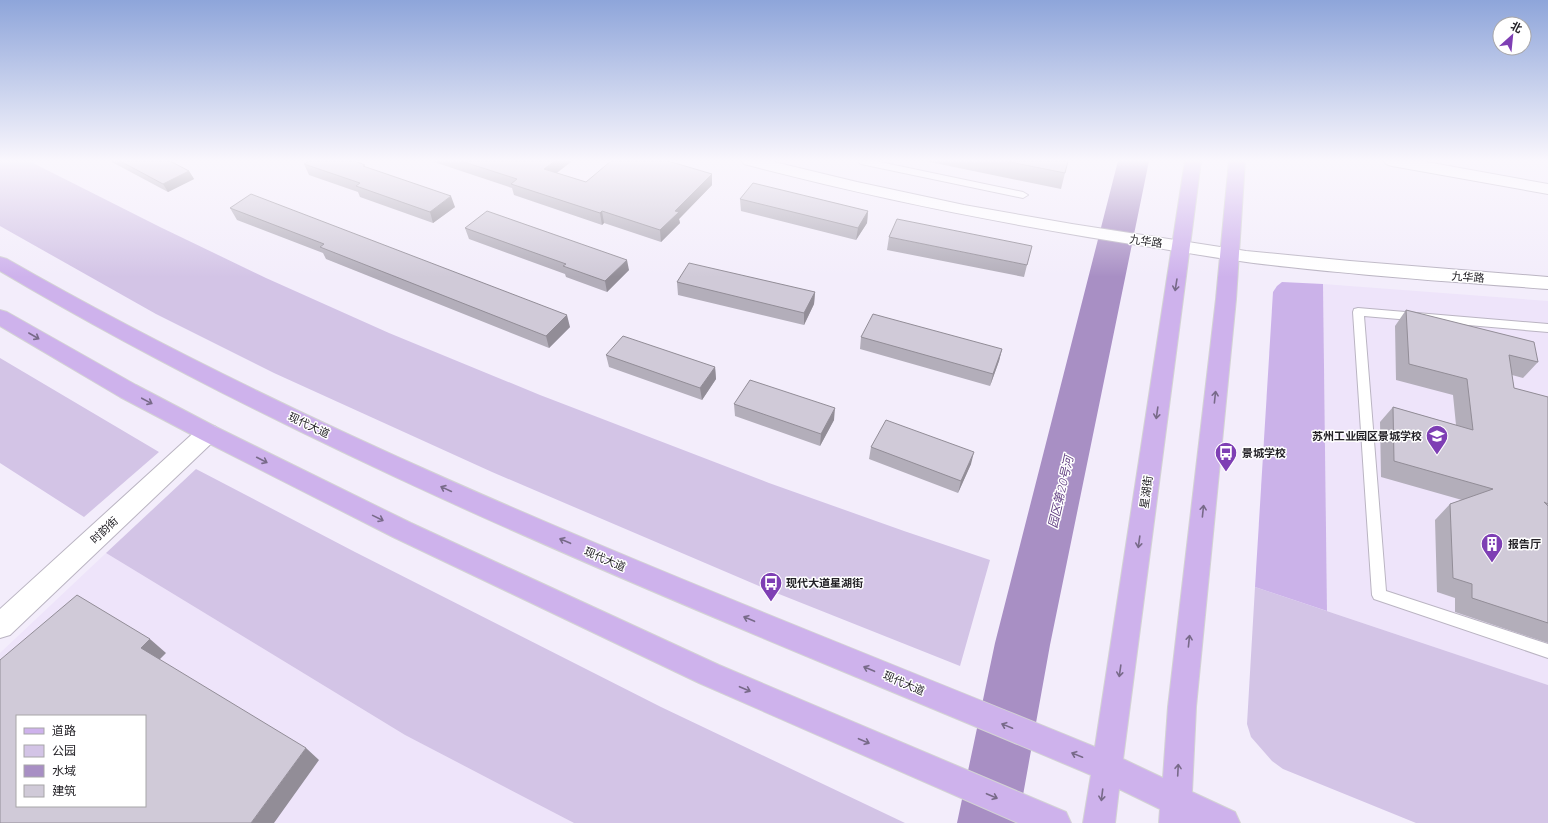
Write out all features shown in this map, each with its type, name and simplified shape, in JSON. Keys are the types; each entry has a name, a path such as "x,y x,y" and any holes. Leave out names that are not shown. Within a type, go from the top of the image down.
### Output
{"main road":[{"name":"星湖街","path":"1098,823 1188,199"},
{"path":"1176,812 1182,707 1230,254 1234,199"},
{"name":"现代大道","path":"0,263 135,338 256,400 364,451 651,579 1106,767 1176,812 1224,823"},
{"path":"0,317 128,391 208,433 402,530 709,674 1043,818"}],"street":[{"name":"九华路","path":"910,199 1011,220 1230,254 1286,261 1548,283"},
{"name":"时韵街","path":"0,626 208,433"}],"lane":[{"path":"1548,328 1358,312 1379,595 1548,651"}],"shaded area":[{"path":"1282,282 1323,284 1327,611 1255,587 1273,292"},
{"name":"苏州工业园区景城学校","path":"1323,284 1548,301 1548,685 1327,611"},
{"path":"106,553 405,735 574,823 0,823 0,653"}],"green space":[{"path":"0,199 105,199 266,278 389,333 540,395 769,483 990,560 960,666 759,586 492,472 274,373 156,314 0,226"},
{"path":"0,358 159,452 84,517 0,463"},
{"path":"196,469 355,552 661,707 905,823 574,823 405,735 106,553"},
{"path":"1255,587 1548,685 1548,823 1416,823 1283,769 1272,761 1251,737 1247,724"}],"water":[{"name":"园区第20号河","path":"1108,199 1141,199 1050,645 1018,823 957,823 995,643"}],"building":[{"path":"243,199 265,199 567,315 546,336 320,247 324,244 230,208"},
{"path":"394,199 447,199 430,212"},
{"path":"558,199 687,199 675,211 679,212 660,230 602,211 600,213"},
{"path":"742,199 820,199 868,211 858,228"},
{"path":"487,211 627,260 605,281 563,266 566,264 465,228"},
{"path":"897,219 1032,246 1027,265 889,237"},
{"path":"689,263 815,292 804,313 677,282"},
{"path":"1406,310 1534,342 1538,362 1509,355 1514,388 1548,397 1548,504 1544,502 1548,506 1548,623 1472,598 1472,584 1453,578 1450,504 1493,489 1394,461 1393,407 1473,430 1467,379 1409,364"},
{"path":"873,314 1002,349 993,374 861,337"},
{"path":"623,336 715,367 700,388 606,355"},
{"path":"750,380 835,408 821,434 734,404"},
{"path":"886,420 974,452 961,481 871,447"},
{"path":"77,595 150,639 141,648 306,748 251,823 0,823 0,660"}],"place":[{"name":"苏州工业园区景城学校","path":"1437,456"},
{"name":"景城学校","path":"1226,472"},
{"name":"报告厅","path":"1492,564"},
{"name":"现代大道星湖街","path":"771,602"}]}
